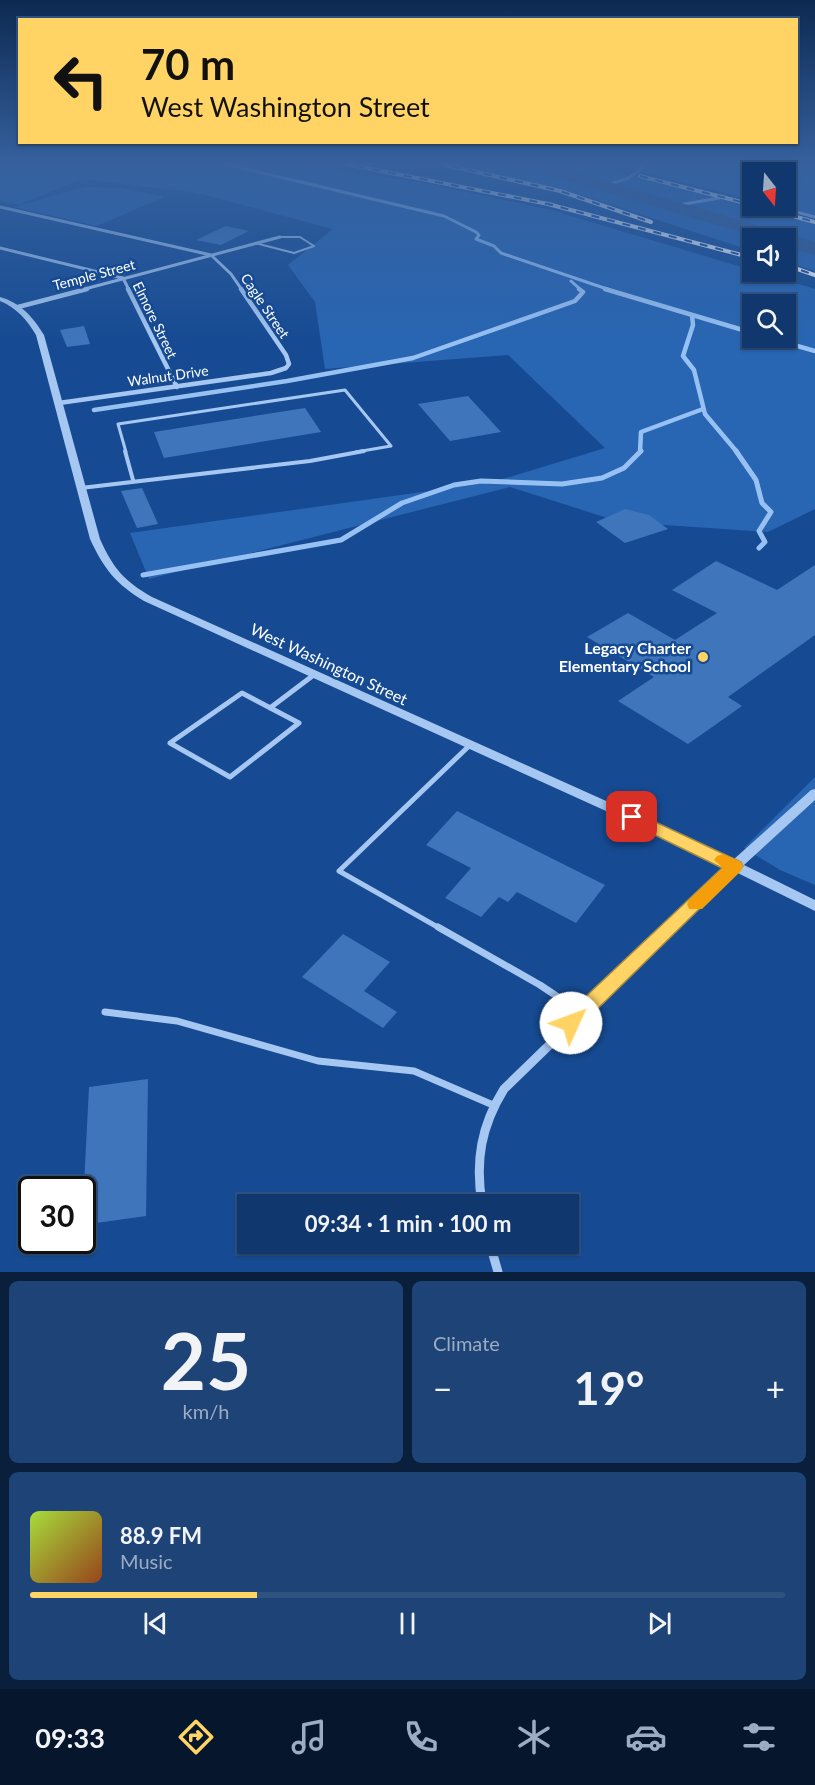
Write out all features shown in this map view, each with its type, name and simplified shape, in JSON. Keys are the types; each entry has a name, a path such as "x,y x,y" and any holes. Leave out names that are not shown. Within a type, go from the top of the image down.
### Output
{"street":[{"path":"68,222 211,255"},
{"name":"Temple Street","path":"18,306 280,237"},
{"name":"Elmore Street","path":"0,248 123,278 177,387"},
{"name":"Cagle Street","path":"211,255 231,274 286,355 289,364 280,371"},
{"name":"West Washington Street","path":"0,299 18,306 33,322 40,334 95,539 105,563 123,585 148,599 735,866 815,906"},
{"name":"Walnut Drive","path":"59,404 280,371"},
{"path":"481,1194 477,1156 480,1136 493,1105 504,1089 735,866 815,793"},
{"path":"493,1254 498,1272"}],"lane":[{"path":"255,243 289,252 305,251 313,249 314,246 300,237 280,237"},
{"path":"81,488 310,460 391,447 345,390 118,424 133,480"},
{"path":"270,708 315,674"},
{"path":"242,693 270,708 299,723 230,777 170,743 242,693"},
{"path":"470,745 339,871 540,985 582,1013"},
{"path":"105,1012 177,1021 318,1060 414,1071 493,1105"}],"shaded area":[{"path":"81,222 105,222 97,226"},
{"path":"308,222 592,222 742,267 742,282 792,282 815,289 815,509 768,532 620,522 510,487 149,579 130,533 493,482 605,448 508,355 325,369 315,302 288,265 333,229"},
{"path":"665,222 815,224 815,271 796,265 796,228 742,228 742,247"},
{"path":"815,777 815,885 780,870 744,848"}],"building":[{"path":"226,226 249,231 221,245 196,240"},
{"path":"84,326 90,344 67,347 60,330"},
{"path":"468,396 501,432 450,441 418,404"},
{"path":"305,408 321,432 164,458 154,432"},
{"path":"142,488 158,524 137,528 121,491"},
{"path":"625,509 649,515 668,529 625,543 596,522"},
{"name":"Legacy Charter Elementary School","path":"716,561 777,590 815,565 815,635 728,697 742,706 688,744 618,701 654,677 587,637 628,613 675,640 717,613 672,590"},
{"path":"457,811 605,885 576,923 517,892 508,902 499,897 481,917 445,898 471,868 426,845"},
{"path":"343,934 390,962 364,991 397,1012 383,1028 302,977"},
{"path":"148,1079 146,1216 96,1223 96,1176 84,1176 89,1087"}],"waterway":[{"path":"457,222 476,232 479,235 476,239 494,246 501,253 610,290"},
{"path":"728,222 747,228"},
{"path":"796,243 815,249"},
{"path":"571,281 581,290"},
{"path":"94,410 287,381 413,358 575,301 583,292 579,289"},
{"path":"605,289 742,330"},
{"path":"692,315 693,325 683,356 694,370 705,414 737,452"},
{"path":"796,346 815,351"},
{"path":"640,452 641,432 703,409"},
{"path":"736,451 756,480 762,503 771,512 759,531 765,542 759,548"},
{"path":"143,575 341,540 402,503 454,485 481,481 562,484 602,478 624,468 640,452"}],"railway":[{"path":"618,222 742,255"},
{"path":"796,268 815,275"}],"slow traffic":[{"path":"696,904 735,866 723,860"}],"place":[{"name":"Legacy Charter Elementary School","path":"703,657"}],"route":[{"path":"571,1023 735,866 632,817"}]}
